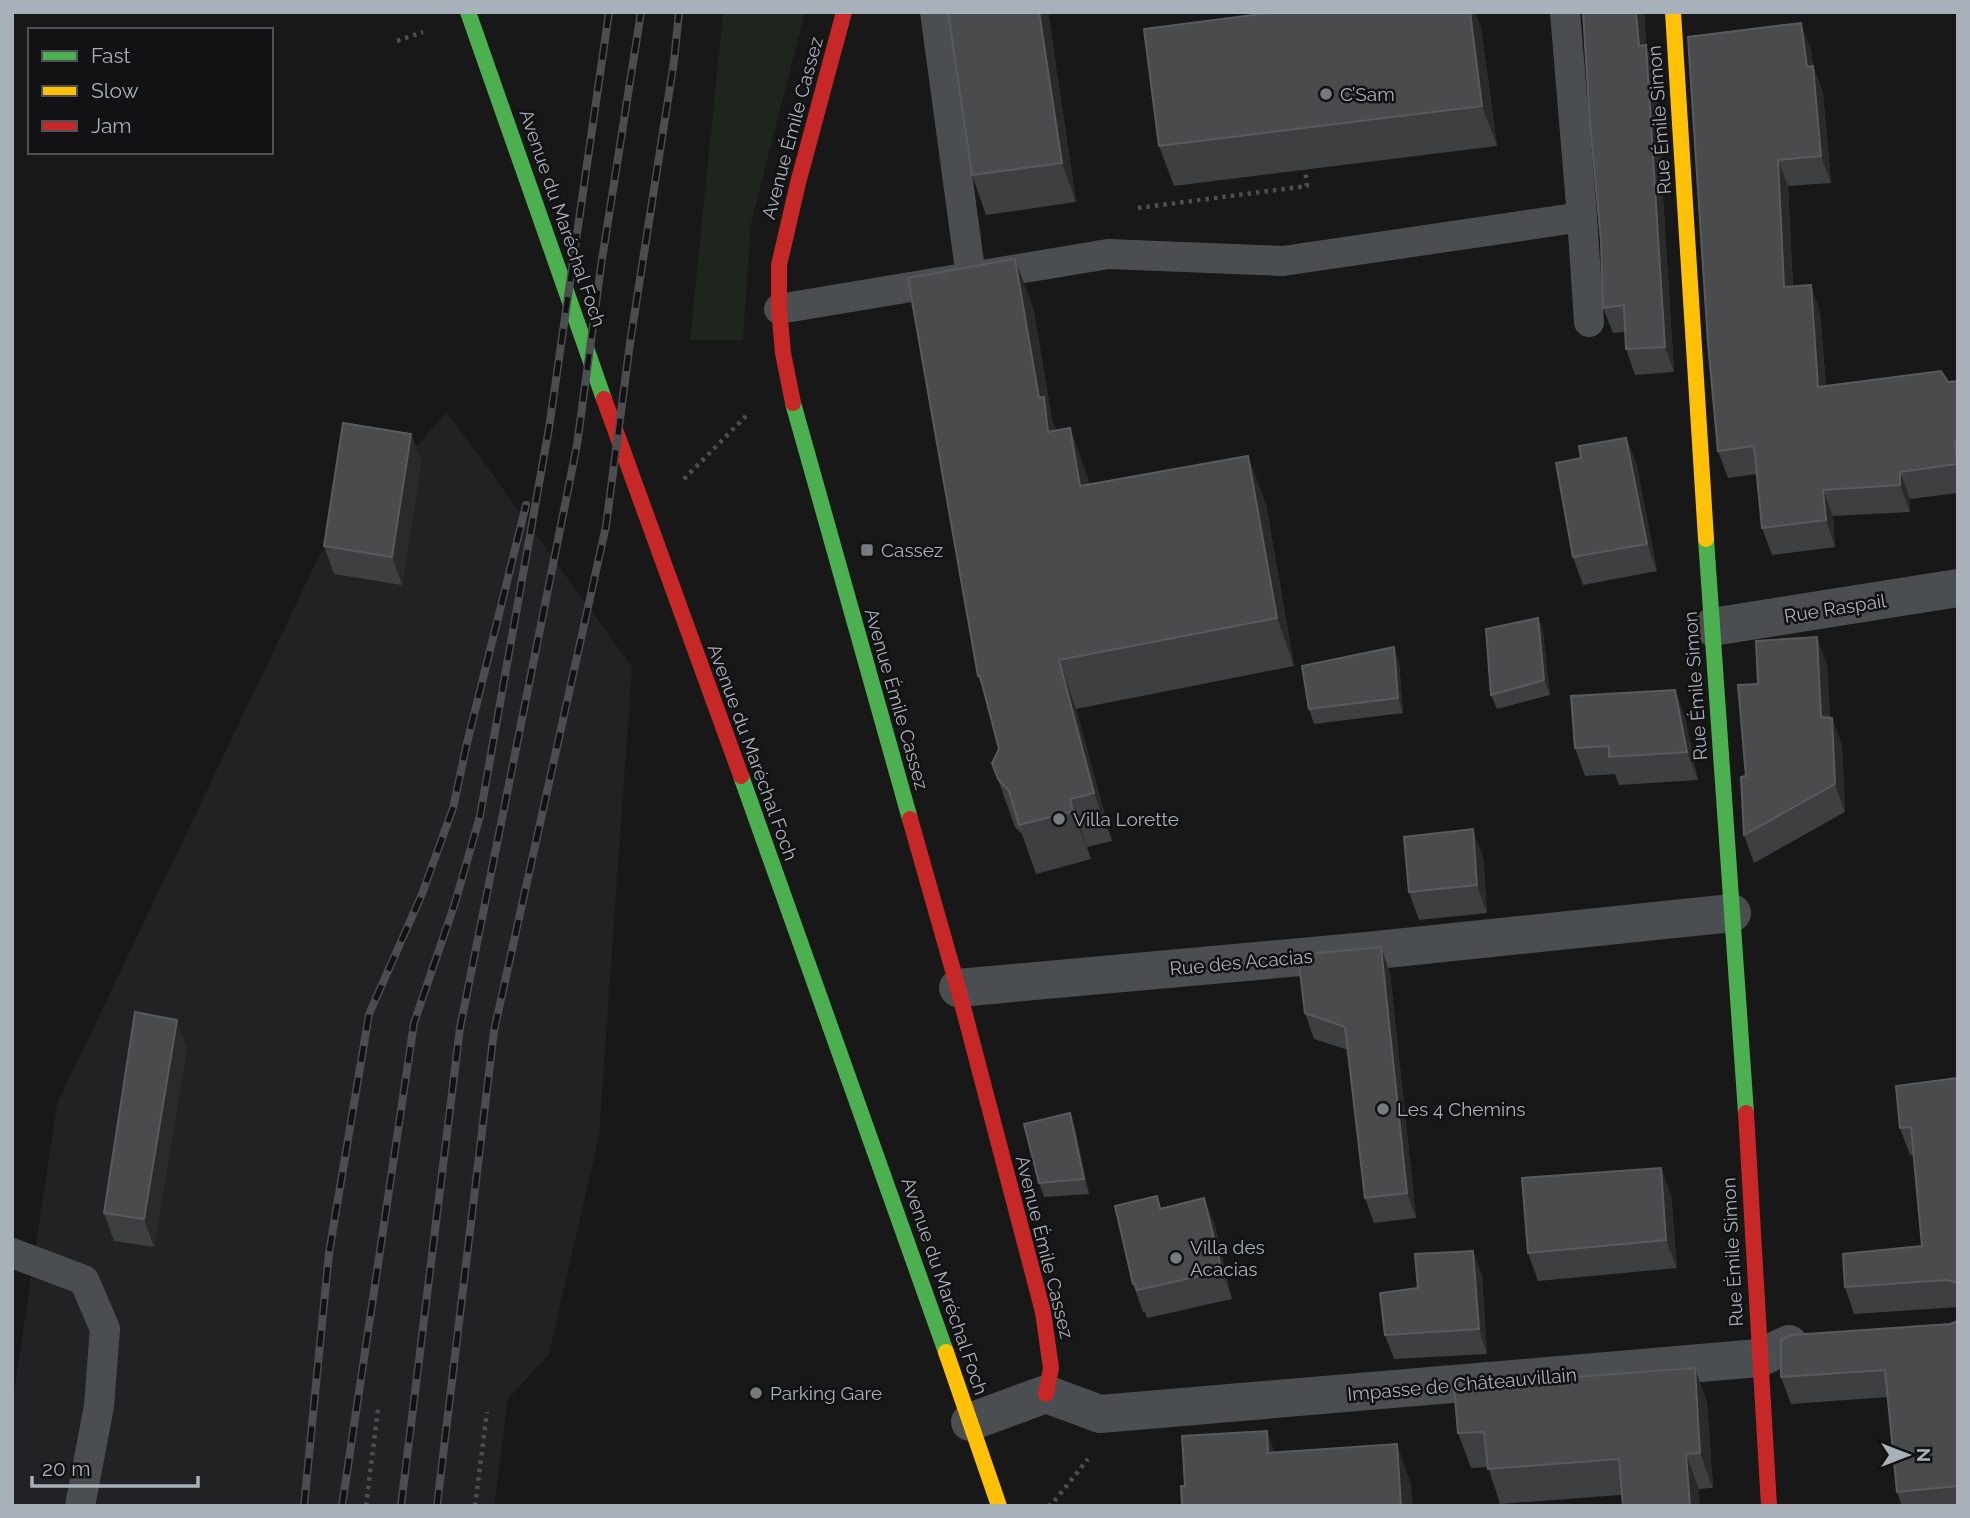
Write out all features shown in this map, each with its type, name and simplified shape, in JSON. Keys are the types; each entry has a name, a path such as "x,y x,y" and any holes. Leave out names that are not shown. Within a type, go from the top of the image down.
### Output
{"street":[{"name":"Avenue du Maréchal Foch","path":"468,12 656,547 946,1348 999,1506"},
{"name":"Avenue Émile Cassez","path":"844,12 779,265 783,353 795,416 957,988 1043,1312 1051,1368 1046,1394"},
{"name":"Rue Émile Simon","path":"1673,12 1769,1506"},
{"name":"Rue Raspail","path":"1712,627 1958,588"},
{"name":"Rue des Acacias","path":"957,988 1367,951 1732,913"},
{"name":"Impasse de Châteauvillain","path":"1046,1394 1100,1413 1759,1358 1796,1340 1823,1338"},
{"path":"971,1422 1046,1394"}],"lane":[{"path":"935,12 971,277"},
{"path":"1565,12 1589,322"},
{"path":"779,309 1108,254 1283,261 1582,217"},
{"path":"12,1253 84,1280 105,1329 99,1406 80,1506"}],"path":[{"path":"397,41 419,33"},
{"path":"656,547 684,478 744,415 795,416"},
{"path":"366,1506 379,1409"},
{"path":"475,1506 487,1412"}],"shaded area":[{"path":"723,12 805,12 751,223 743,340 690,340"},
{"path":"447,412 632,667 599,1136 549,1354 508,1399 494,1506 12,1506 12,1405 57,1104 320,554"}],"building":[{"path":"948,12 1039,12 1062,163 972,175"},
{"name":"C’Sam","path":"1275,12 1470,12 1482,106 1159,146 1144,29"},
{"path":"1583,12 1636,12 1639,46 1646,45 1665,347 1626,349 1624,305 1603,308 1601,241"},
{"path":"1801,23 1807,67 1813,66 1821,156 1778,160 1784,287 1811,285 1818,387 1941,371 1948,382 1958,381 1958,442 1955,442 1957,464 1900,472 1900,485 1823,490 1826,520 1762,528 1754,446 1718,451 1708,343 1688,37"},
{"path":"1015,259 1039,398 1044,397 1048,432 1070,428 1080,486 1248,456 1277,618 1059,660 1094,793 1070,799 1073,811 1019,825 1009,791 998,779 992,763 999,749 978,676 908,278"},
{"path":"343,423 411,434 392,557 324,546"},
{"path":"1626,438 1647,544 1573,557 1556,463 1581,458 1579,446"},
{"path":"1538,618 1544,680 1491,695 1486,629"},
{"path":"1817,637 1821,717 1832,718 1835,784 1744,835 1741,777 1746,776 1738,685 1758,684 1756,641"},
{"path":"1394,647 1398,698 1309,709 1302,666"},
{"path":"1675,690 1687,752 1609,757 1609,746 1575,748 1571,696"},
{"path":"1473,829 1477,885 1409,892 1404,837"},
{"name":"Les 4 Chemins","path":"1381,947 1407,1193 1365,1198 1345,1027 1305,1013 1298,955"},
{"path":"135,1012 177,1020 144,1219 104,1213"},
{"path":"1958,1078 1958,1283 1947,1280 1845,1287 1843,1254 1922,1246 1911,1127 1900,1128 1896,1086"},
{"path":"1070,1113 1084,1179 1039,1183 1024,1124"},
{"path":"1661,1168 1666,1240 1528,1253 1522,1178"},
{"path":"1157,1196 1160,1209 1204,1198 1222,1271 1137,1290 1133,1284 1115,1206"},
{"path":"1473,1251 1479,1329 1385,1335 1380,1293 1418,1288 1415,1254"},
{"path":"1958,1321 1958,1486 1897,1492 1885,1370 1781,1377 1781,1340 1792,1335 1950,1324"},
{"path":"1695,1368 1700,1453 1686,1454 1690,1506 1623,1506 1619,1459 1488,1469 1484,1432 1458,1433 1454,1386"},
{"path":"1267,1431 1268,1453 1397,1444 1401,1506 1182,1506 1181,1486 1185,1486 1182,1436"}],"railway":[{"path":"342,1506 414,1023 455,903 480,816 549,428 609,12"},
{"path":"401,1506 460,1028 577,445 601,266 641,12"},
{"path":"437,1506 494,1031 606,526 679,12"},
{"path":"304,1506 329,1253 369,1014 422,894 453,808 526,505"}],"traffic: fast":[{"path":"468,12 604,399"},
{"path":"793,403 910,819"},
{"path":"1706,539 1746,1113"},
{"path":"741,776 946,1352"}],"traffic: slow":[{"path":"1673,12 1706,539"},
{"path":"946,1352 999,1506"}],"traffic: jam":[{"path":"793,403 783,353 779,265 844,12"},
{"path":"604,399 741,776"},
{"path":"910,819 958,988 1043,1312 1051,1368 1046,1394"},
{"path":"1746,1113 1769,1506"}],"place":[{"name":"C’Sam","path":"1326,94"},
{"name":"Cassez","path":"867,550"},
{"name":"Villa Lorette","path":"1059,819"},
{"name":"Les 4 Chemins","path":"1383,1109"},
{"name":"Villa des Acacias","path":"1176,1258"},
{"name":"Parking Gare","path":"756,1393"}]}
